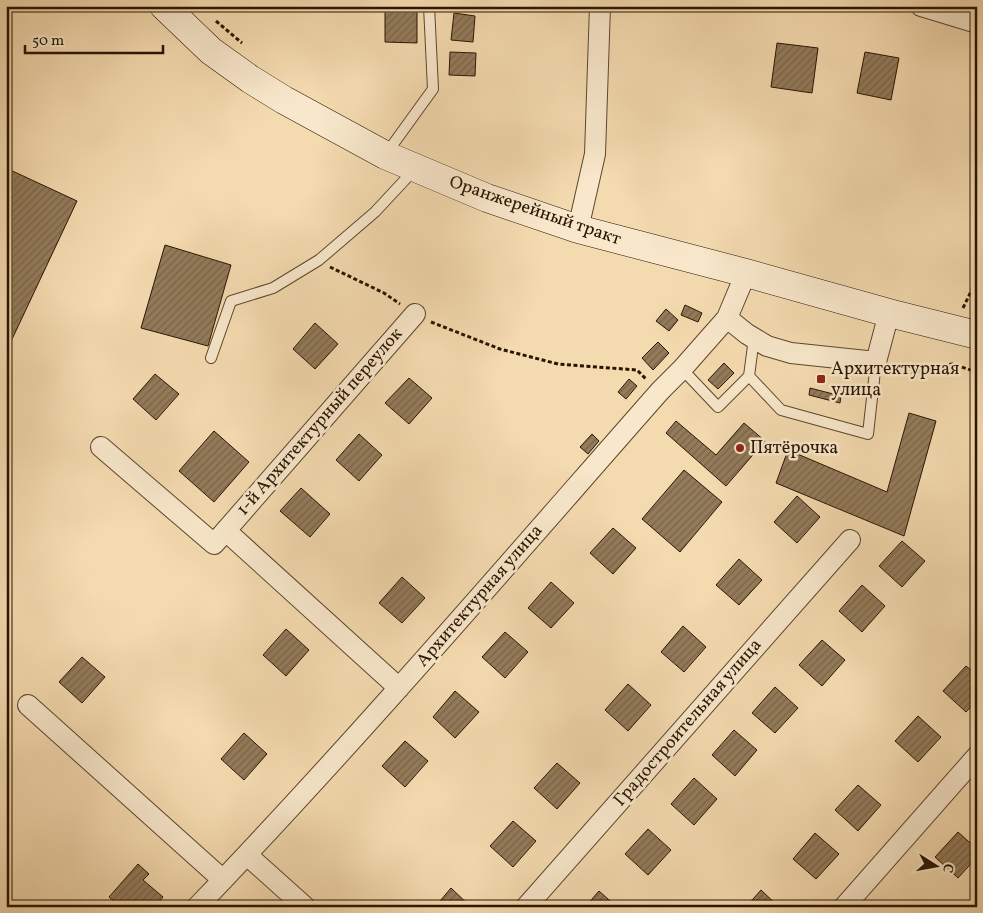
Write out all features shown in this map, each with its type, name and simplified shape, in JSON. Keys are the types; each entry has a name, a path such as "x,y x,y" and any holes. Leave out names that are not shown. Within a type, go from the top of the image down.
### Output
{"street":[{"path":"578,229 595,154 600,6"},
{"path":"922,6 977,23"},
{"name":"Оранжерейный тракт","path":"167,8 211,51 250,79 284,100 385,155 487,198 578,229 965,332"},
{"name":"Архитектурная улица","path":"197,907 399,688 727,318 746,273"},
{"path":"727,318 767,346 790,354 876,362 889,313"},
{"name":"1-й Архитектурный переулок","path":"101,447 214,544 415,314"},
{"name":"1-й Архитектурный переулок","path":"226,531 399,688"},
{"name":"Градостроительная улица","path":"526,907 850,540"},
{"path":"28,705 223,880"},
{"path":"844,907 977,756"},
{"path":"247,855 305,907"}],"lane":[{"path":"385,155 433,89 429,6"},
{"path":"211,358 231,301 273,288 319,260 375,212 415,168"},
{"path":"682,368 718,407 750,376 754,338"},
{"path":"750,376 781,410 868,434 876,362"}],"path":[{"path":"319,260 341,273 384,293 422,319 500,348 558,364 637,370 660,392"},
{"path":"965,332 977,279"},
{"path":"876,362 904,374 952,364 977,372"}],"building":[{"path":"385,7 417,7 417,43 385,42"},
{"path":"454,13 475,16 473,42 451,40"},
{"path":"777,43 818,48 812,93 771,87"},
{"path":"450,52 476,53 475,76 449,75"},
{"path":"865,52 899,58 891,100 857,93"},
{"path":"977,76 977,100 972,99"},
{"path":"6,168 77,201 6,352"},
{"path":"165,245 231,265 208,346 141,328"},
{"path":"685,305 702,313 698,322 681,315"},
{"path":"666,309 678,320 669,331 656,321"},
{"path":"315,323 338,344 315,369 293,349"},
{"path":"658,342 669,353 653,370 642,358"},
{"path":"724,363 734,373 718,389 708,380"},
{"path":"155,374 179,394 156,420 133,399"},
{"path":"409,378 432,398 409,424 385,403"},
{"path":"629,379 637,386 626,399 618,392"},
{"path":"810,388 841,396 840,403 809,395"},
{"path":"909,413 936,421 904,536 776,483 788,450 887,492"},
{"name":"Пятёрочка","path":"676,421 716,455 744,423 765,441 726,486 666,433"},
{"path":"214,431 249,462 214,502 179,471"},
{"path":"359,434 382,455 359,481 336,460"},
{"path":"592,434 599,441 588,454 580,447"},
{"path":"684,470 722,502 680,552 642,519"},
{"path":"301,488 330,514 310,537 280,511"},
{"path":"797,496 820,517 797,543 774,522"},
{"path":"613,528 636,548 613,574 590,553"},
{"path":"902,541 925,561 902,587 879,566"},
{"path":"739,559 762,580 739,605 716,585"},
{"path":"402,577 425,598 402,623 379,603"},
{"path":"551,582 574,603 551,628 528,608"},
{"path":"862,585 885,606 862,632 839,611"},
{"path":"683,626 706,647 684,672 661,652"},
{"path":"286,629 309,650 286,676 263,655"},
{"path":"505,632 528,652 505,678 482,657"},
{"path":"822,640 845,660 822,686 799,665"},
{"path":"82,657 105,677 82,703 59,682"},
{"path":"966,666 977,675 977,700 966,712 943,691"},
{"path":"628,684 651,705 628,731 605,710"},
{"path":"775,687 798,708 775,733 752,713"},
{"path":"455,691 479,712 455,738 433,717"},
{"path":"918,716 941,737 918,762 895,741"},
{"path":"734,730 757,750 735,776 712,755"},
{"path":"244,733 267,754 244,780 221,759"},
{"path":"405,741 428,761 405,787 382,766"},
{"path":"557,763 580,783 557,809 534,788"},
{"path":"694,778 717,799 694,825 671,804"},
{"path":"858,785 881,805 858,831 835,810"},
{"path":"977,809 977,821 971,816"},
{"path":"513,821 536,841 513,867 490,846"},
{"path":"648,829 671,850 648,875 625,854"},
{"path":"958,832 977,849 977,857 958,878 935,857"},
{"path":"815,833 839,854 816,879 793,859"},
{"path":"138,864 149,874 143,880 163,897 155,907 120,907 109,897"},
{"path":"451,888 471,907 435,907"},
{"path":"761,890 779,907 746,907"},
{"path":"599,891 617,907 585,907"}],"place":[{"name":"Архитектурная улица","path":"821,379"},
{"name":"Пятёрочка","path":"740,448"}]}
